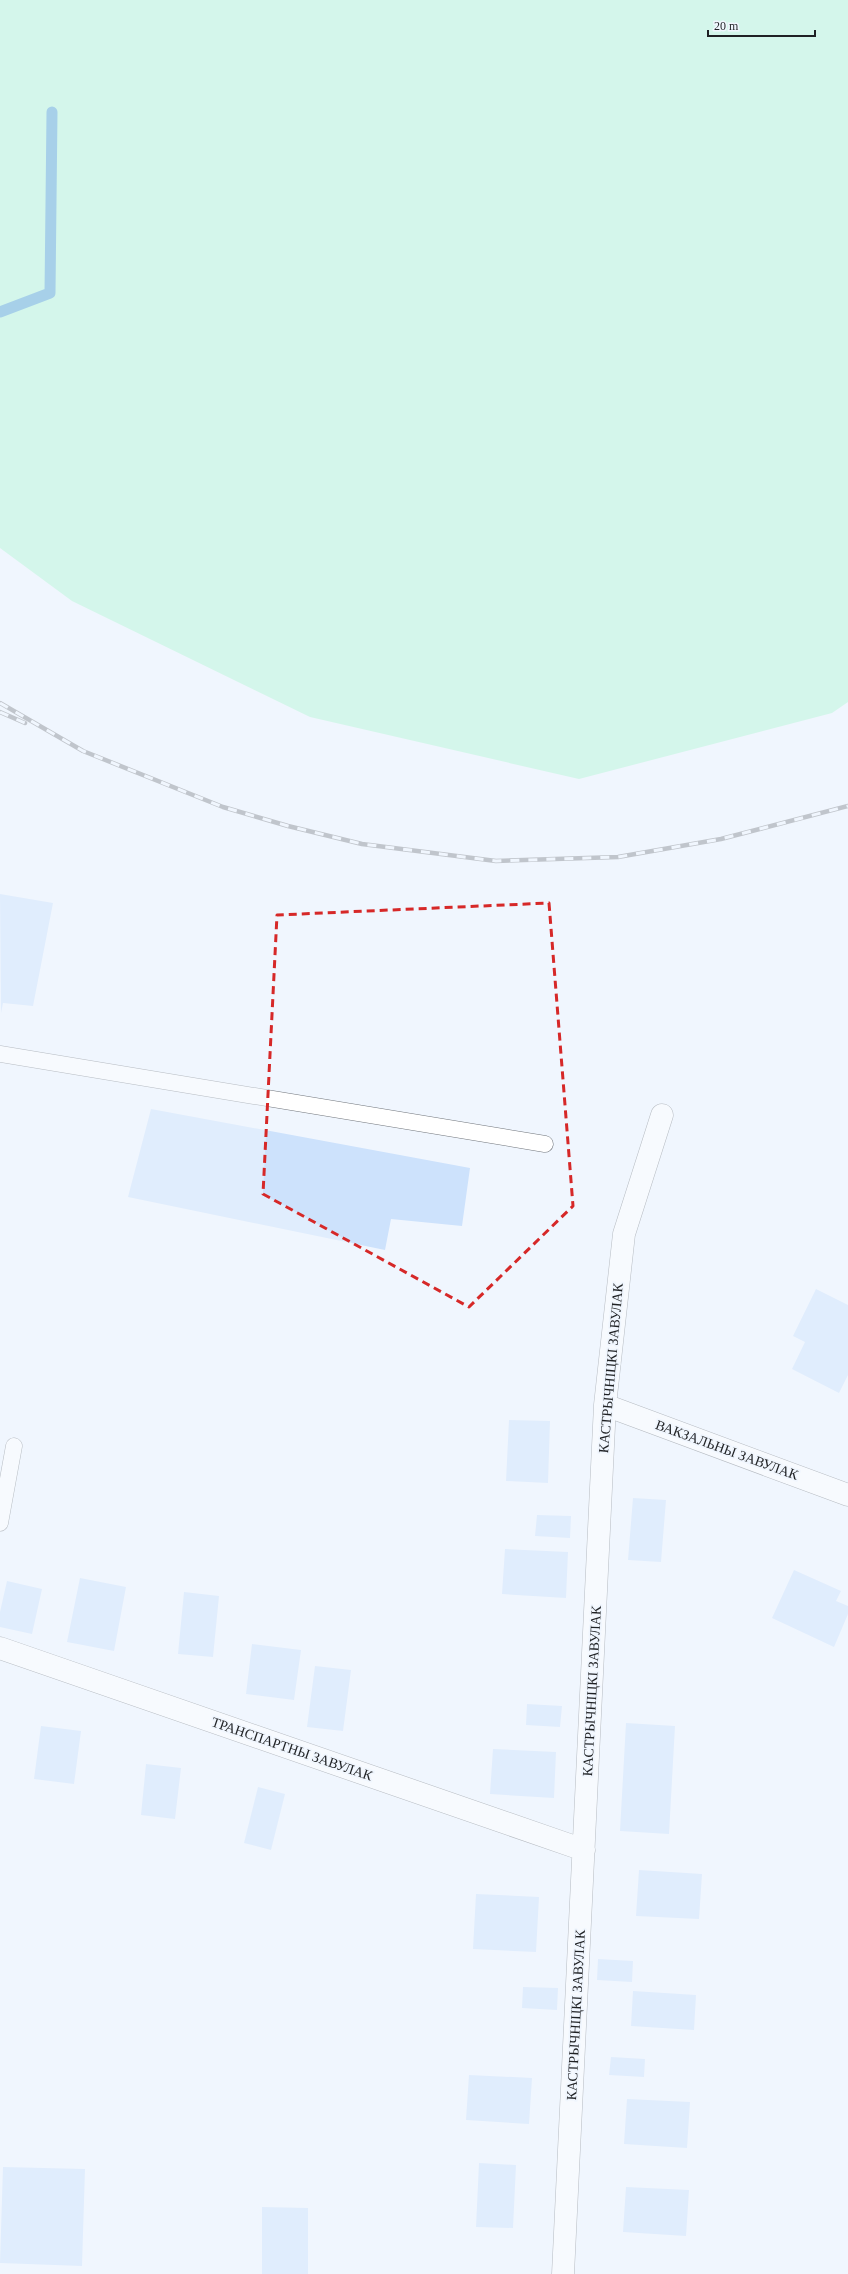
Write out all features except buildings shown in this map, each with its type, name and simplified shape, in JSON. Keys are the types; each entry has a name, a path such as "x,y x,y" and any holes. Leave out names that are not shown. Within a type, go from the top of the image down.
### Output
{"street":[{"name":"КАСТРЫЧНІЦКІ ЗАВУЛАК","path":"562,2274 605,1405 624,1234 662,1115"},
{"name":"ВАКЗАЛЬНЫ ЗАВУЛАК","path":"605,1405 848,1495"},
{"name":"ТРАНСПАРТНЫ ЗАВУЛАК","path":"0,1648 584,1850"}],"lane":[{"path":"0,1054 545,1144"},
{"path":"0,1523 14,1446"}],"highlighted area":[{"path":"549,903 573,1206 469,1307 263,1194 277,915"}],"green space":[{"path":"0,0 848,0 848,702 832,713 579,779 310,717 72,601 0,548"}],"waterway":[{"path":"0,312 50,293 52,112"}],"railway":[{"path":"0,703 83,751 223,807 288,826 362,844 496,861 618,857 721,839 848,806"},
{"path":"0,712 25,723"}]}
